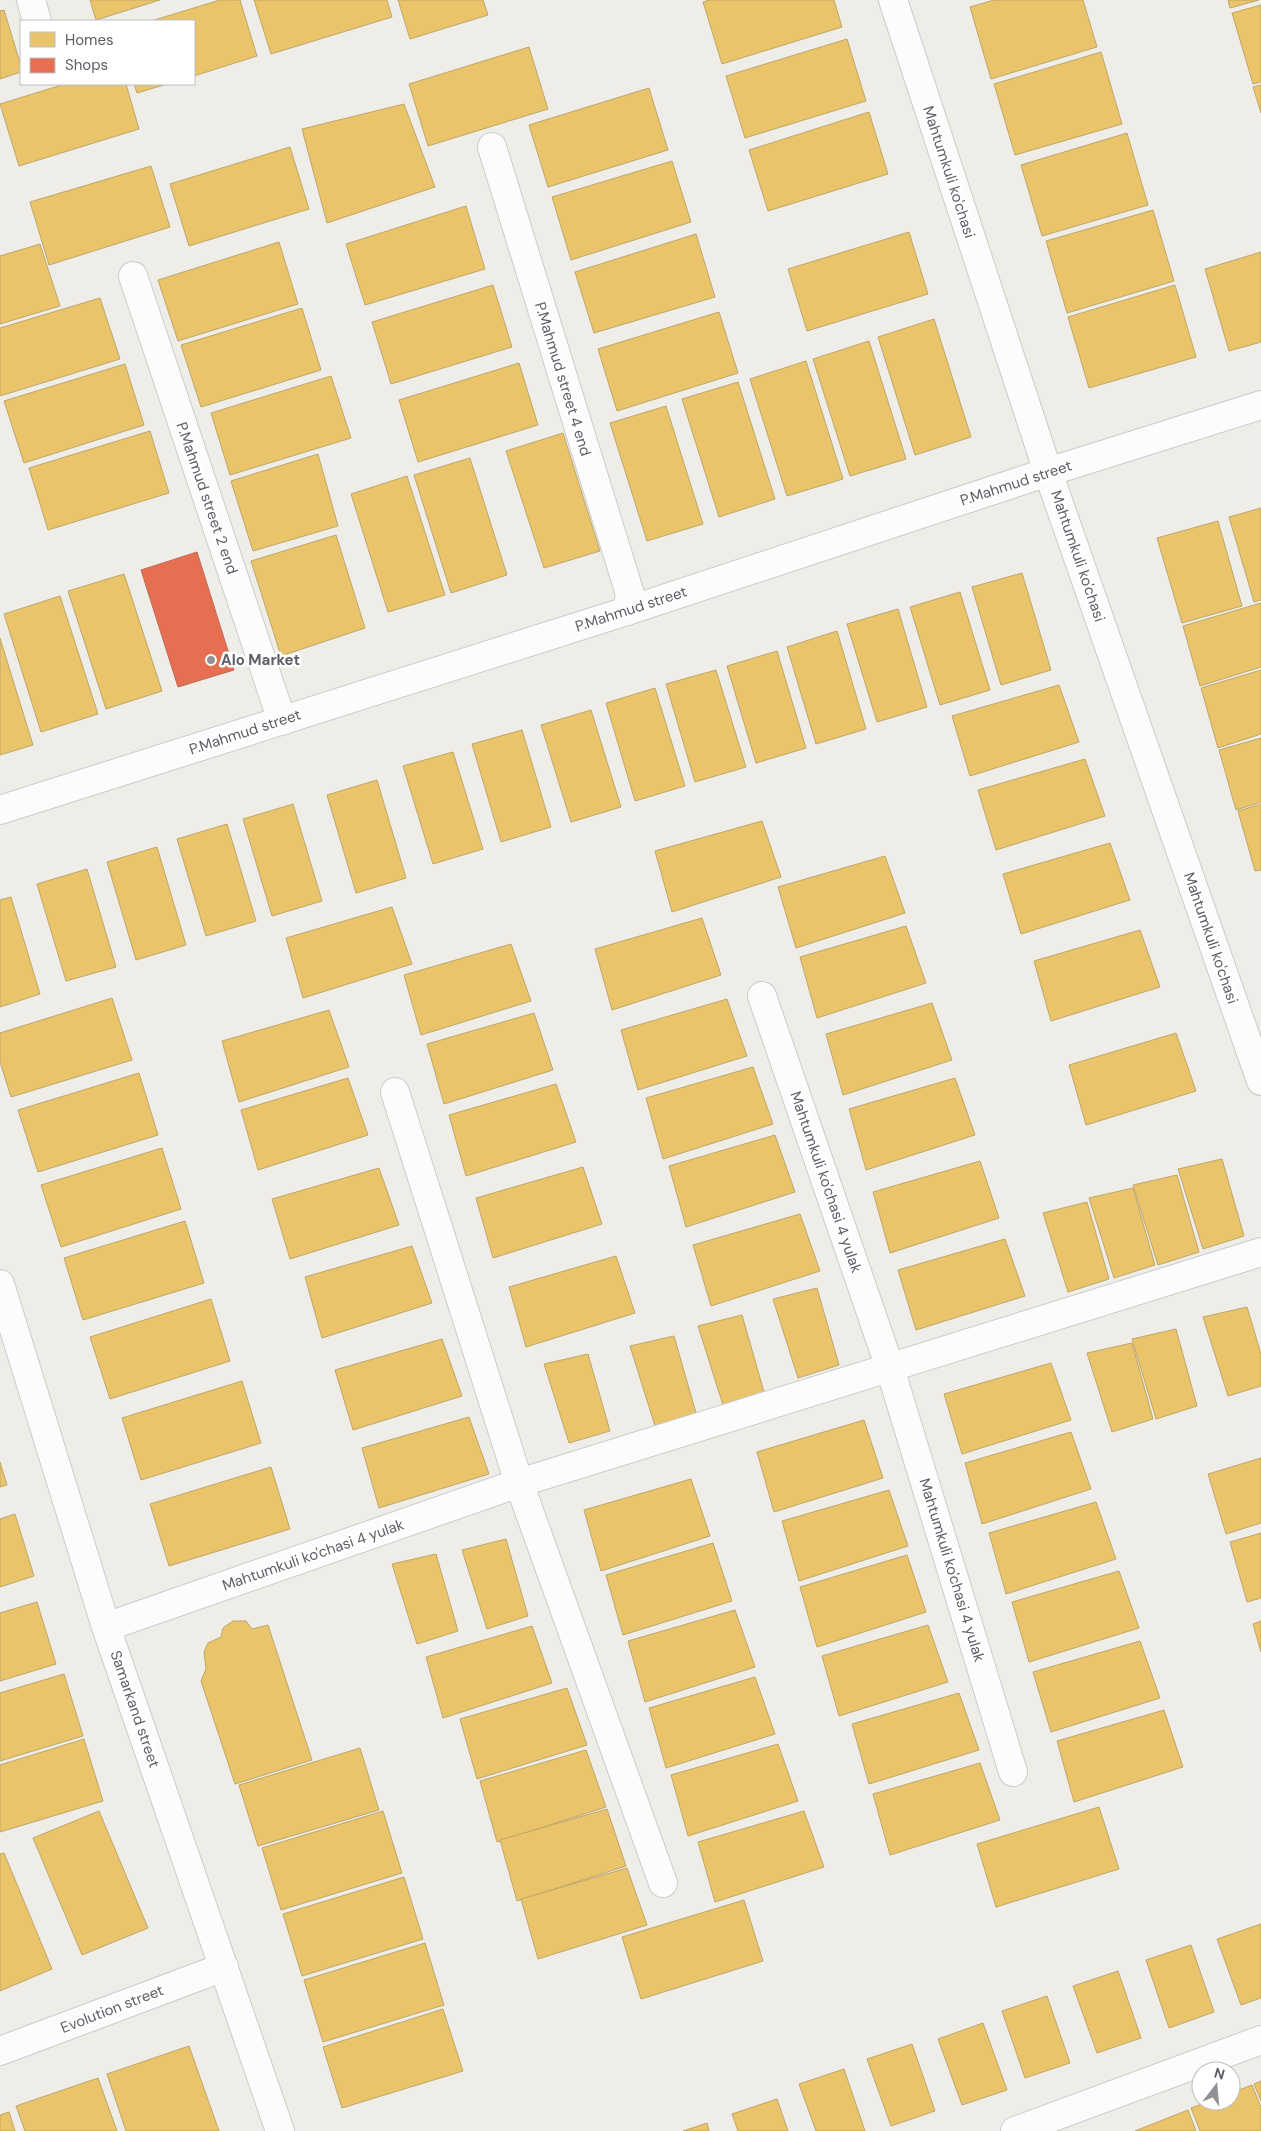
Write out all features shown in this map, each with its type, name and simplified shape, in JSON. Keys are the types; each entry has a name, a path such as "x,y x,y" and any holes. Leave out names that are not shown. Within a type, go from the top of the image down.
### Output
{"street":[{"path":"31,0 37,20"},
{"name":"Mahtumkuli ko'chasi","path":"893,0 1048,472 1261,1081"},
{"name":"P.Mahmud street 4 end","path":"492,147 630,594 627,611"},
{"name":"P.Mahmud street 2 end","path":"133,276 282,721"},
{"name":"P.Mahmud street","path":"0,810 627,611 1048,472 1261,405"},
{"name":"Mahtumkuli ko'chasi 4 yulak","path":"762,996 890,1368 1013,1772"},
{"path":"395,1092 519,1484 663,1883"},
{"name":"Mahtumkuli ko'chasi 4 yulak","path":"106,1627 519,1484 1261,1252"},
{"name":"Samarkand street","path":"0,1284 106,1627 280,2131"},
{"name":"Evolution street","path":"0,2051 224,1967"},
{"path":"1016,2131 1261,2040"}],"building: Homes":[{"path":"90,0 160,0 96,20"},
{"path":"220,0 240,0 257,56 195,76 195,20 154,20"},
{"path":"254,0 387,0 392,17 271,54"},
{"path":"398,0 483,0 488,15 410,39"},
{"path":"709,0 834,0 842,27 722,64 703,2"},
{"path":"994,0 1083,0 1097,47 991,79 970,7"},
{"path":"1228,0 1259,0 1230,8"},
{"path":"1261,5 1261,82 1253,84 1232,13"},
{"path":"4,10 20,63 20,72 0,79 0,11"},
{"path":"847,39 866,101 745,138 726,76"},
{"path":"529,47 548,109 428,146 409,84"},
{"path":"1101,52 1122,124 1015,155 994,84"},
{"path":"62,85 126,85 139,129 19,166 0,104"},
{"path":"134,85 164,85 137,93"},
{"path":"1261,85 1261,113 1253,87"},
{"path":"649,88 668,150 548,187 529,125"},
{"path":"404,104 435,187 327,223 302,129"},
{"path":"869,112 888,174 768,211 749,150"},
{"path":"1127,133 1148,205 1042,236 1021,165"},
{"path":"290,147 309,209 189,246 170,184"},
{"path":"672,161 691,222 571,260 552,197"},
{"path":"151,166 170,227 49,265 30,202"},
{"path":"466,206 485,269 365,305 346,244"},
{"path":"1153,210 1174,281 1067,313 1046,241"},
{"path":"909,232 928,294 807,331 788,269"},
{"path":"696,234 715,297 594,333 575,272"},
{"path":"279,242 298,304 178,341 158,280"},
{"path":"40,244 60,306 0,324 0,256"},
{"path":"1261,252 1261,342 1229,351 1205,269"},
{"path":"493,285 512,347 391,384 372,322"},
{"path":"1175,285 1196,357 1089,388 1068,317"},
{"path":"100,298 120,359 0,396 0,328"},
{"path":"302,308 321,370 201,407 181,345"},
{"path":"719,312 738,373 617,411 598,349"},
{"path":"934,319 971,437 915,455 878,337"},
{"path":"869,341 906,459 850,476 813,359"},
{"path":"806,361 843,479 787,496 750,379"},
{"path":"519,363 538,425 418,462 399,400"},
{"path":"125,364 144,425 24,463 4,401"},
{"path":"331,376 351,438 230,475 211,413"},
{"path":"738,382 775,499 719,517 682,399"},
{"path":"666,406 703,524 647,541 610,423"},
{"path":"150,431 169,493 48,530 29,468"},
{"path":"563,433 600,551 544,568 506,451"},
{"path":"318,454 338,526 253,551 231,481"},
{"path":"470,458 507,575 451,593 414,475"},
{"path":"407,476 445,595 388,612 351,494"},
{"path":"1261,508 1261,600 1254,602 1229,517"},
{"path":"1218,521 1242,606 1182,623 1157,538"},
{"path":"336,535 365,628 281,656 251,561"},
{"path":"1022,573 1051,670 1001,685 972,587"},
{"path":"124,574 162,691 106,709 68,591"},
{"path":"960,592 990,690 940,705 910,607"},
{"path":"60,596 98,714 41,732 4,614"},
{"path":"1261,603 1261,667 1200,686 1183,626"},
{"path":"898,609 927,707 877,722 847,624"},
{"path":"837,631 866,729 816,744 787,647"},
{"path":"0,638 33,745 0,755"},
{"path":"777,651 806,748 756,763 727,666"},
{"path":"716,670 746,767 695,782 666,684"},
{"path":"1261,670 1261,734 1218,748 1201,688"},
{"path":"1059,685 1079,742 970,776 952,716"},
{"path":"655,688 685,786 635,801 606,703"},
{"path":"591,710 621,807 571,822 541,725"},
{"path":"522,730 551,827 501,842 472,744"},
{"path":"1261,738 1261,802 1236,810 1219,750"},
{"path":"453,752 483,849 433,864 403,766"},
{"path":"1085,759 1105,816 996,850 978,790"},
{"path":"377,780 406,878 356,893 327,795"},
{"path":"293,804 322,901 272,916 243,819"},
{"path":"1261,804 1261,870 1255,871 1238,811"},
{"path":"762,821 781,877 672,912 655,851"},
{"path":"227,824 256,921 206,936 177,839"},
{"path":"1110,843 1130,900 1021,934 1003,874"},
{"path":"157,847 186,945 136,960 107,862"},
{"path":"885,856 905,913 796,948 778,887"},
{"path":"87,869 116,967 66,981 37,884"},
{"path":"11,897 40,994 0,1007 0,900"},
{"path":"392,907 412,964 303,998 286,938"},
{"path":"702,918 721,975 612,1010 595,949"},
{"path":"906,926 926,983 817,1018 800,957"},
{"path":"1140,930 1160,987 1051,1021 1034,961"},
{"path":"511,944 531,1001 421,1035 404,975"},
{"path":"112,998 132,1060 11,1097 0,1062 0,1033"},
{"path":"727,999 747,1056 638,1090 621,1030"},
{"path":"932,1003 952,1060 843,1095 826,1034"},
{"path":"329,1010 349,1067 239,1102 222,1041"},
{"path":"534,1013 553,1070 444,1104 427,1044"},
{"path":"1176,1033 1196,1091 1086,1125 1069,1065"},
{"path":"753,1067 773,1124 663,1159 646,1098"},
{"path":"139,1073 158,1135 38,1172 18,1110"},
{"path":"348,1078 368,1135 258,1170 241,1110"},
{"path":"955,1078 975,1135 866,1170 849,1109"},
{"path":"556,1084 576,1142 466,1176 449,1115"},
{"path":"775,1135 795,1192 686,1227 669,1166"},
{"path":"162,1148 181,1209 61,1247 41,1185"},
{"path":"1222,1159 1244,1236 1203,1249 1178,1169"},
{"path":"980,1161 999,1218 890,1253 873,1192"},
{"path":"583,1167 602,1224 493,1258 476,1198"},
{"path":"379,1168 399,1225 290,1259 272,1199"},
{"path":"1177,1175 1199,1252 1158,1265 1133,1185"},
{"path":"1133,1188 1155,1265 1114,1278 1089,1198"},
{"path":"1087,1202 1109,1279 1068,1292 1043,1213"},
{"path":"800,1214 820,1271 711,1306 693,1245"},
{"path":"185,1221 204,1283 83,1320 64,1258"},
{"path":"1005,1239 1025,1296 916,1330 898,1270"},
{"path":"412,1246 432,1303 322,1338 305,1277"},
{"path":"616,1256 635,1313 526,1347 509,1287"},
{"path":"817,1288 839,1365 798,1378 773,1299"},
{"path":"211,1299 230,1361 110,1399 90,1337"},
{"path":"1247,1307 1261,1354 1261,1386 1228,1396 1203,1317"},
{"path":"742,1315 764,1392 723,1405 698,1326"},
{"path":"1176,1329 1197,1406 1156,1419 1132,1339"},
{"path":"674,1336 696,1413 655,1426 630,1346"},
{"path":"442,1339 462,1396 353,1430 335,1370"},
{"path":"1132,1343 1153,1419 1112,1432 1087,1353"},
{"path":"588,1354 610,1431 569,1443 544,1364"},
{"path":"1051,1363 1071,1420 962,1454 944,1394"},
{"path":"242,1381 261,1443 141,1480 122,1418"},
{"path":"469,1417 489,1474 379,1508 362,1448"},
{"path":"864,1420 883,1478 774,1512 757,1452"},
{"path":"1071,1432 1091,1489 982,1524 965,1463"},
{"path":"1261,1458 1261,1523 1226,1534 1208,1474"},
{"path":"0,1462 7,1485 0,1487"},
{"path":"271,1467 290,1529 169,1566 150,1504"},
{"path":"691,1479 710,1536 601,1571 584,1510"},
{"path":"889,1490 908,1546 799,1581 782,1521"},
{"path":"1096,1502 1116,1559 1006,1594 989,1533"},
{"path":"15,1514 34,1576 0,1587 0,1519"},
{"path":"1261,1533 1261,1598 1247,1602 1230,1542"},
{"path":"506,1539 528,1616 487,1629 462,1550"},
{"path":"713,1543 732,1601 623,1635 606,1575"},
{"path":"436,1554 458,1631 417,1644 392,1564"},
{"path":"907,1555 926,1612 817,1647 800,1587"},
{"path":"1119,1571 1139,1628 1029,1662 1012,1602"},
{"path":"37,1602 56,1664 0,1681 0,1613"},
{"path":"735,1610 755,1667 645,1702 628,1641"},
{"path":"233,1621 246,1621 252,1629 268,1625 312,1760 235,1784 201,1681 206,1669 204,1652 208,1643 221,1637 223,1628"},
{"path":"1261,1621 1261,1652 1253,1624"},
{"path":"928,1625 948,1682 839,1716 822,1656"},
{"path":"532,1626 552,1683 443,1718 426,1657"},
{"path":"1140,1641 1160,1698 1051,1732 1033,1672"},
{"path":"64,1674 83,1736 0,1761 0,1693"},
{"path":"755,1677 775,1734 666,1768 649,1708"},
{"path":"567,1688 587,1745 477,1779 460,1719"},
{"path":"959,1693 979,1750 869,1784 852,1724"},
{"path":"1164,1710 1183,1767 1074,1802 1057,1741"},
{"path":"84,1739 103,1801 0,1832 0,1765"},
{"path":"778,1744 798,1801 688,1836 671,1775"},
{"path":"360,1748 379,1810 258,1846 239,1785"},
{"path":"586,1750 606,1807 497,1842 480,1781"},
{"path":"980,1763 1000,1820 890,1855 873,1794"},
{"path":"1099,1807 1119,1869 996,1907 977,1844"},
{"path":"607,1809 626,1866 517,1901 500,1840"},
{"path":"99,1811 148,1928 82,1955 33,1838"},
{"path":"383,1811 402,1873 281,1910 262,1848"},
{"path":"804,1811 824,1867 715,1902 698,1842"},
{"path":"4,1853 52,1969 0,1991 0,1854"},
{"path":"627,1868 647,1925 538,1959 521,1899"},
{"path":"404,1877 423,1939 302,1976 283,1914"},
{"path":"744,1900 763,1961 641,1999 622,1937"},
{"path":"1261,1924 1261,1998 1241,2005 1217,1939"},
{"path":"425,1943 444,2005 323,2042 304,1980"},
{"path":"1191,1945 1214,2012 1169,2028 1146,1960"},
{"path":"1118,1971 1141,2038 1097,2053 1073,1986"},
{"path":"1047,1996 1070,2063 1025,2078 1002,2011"},
{"path":"443,2009 463,2071 342,2108 323,2047"},
{"path":"983,2023 1007,2090 962,2105 938,2039"},
{"path":"912,2044 935,2111 891,2126 867,2059"},
{"path":"189,2046 219,2131 126,2131 107,2074"},
{"path":"844,2069 865,2131 816,2131 799,2084"},
{"path":"98,2078 117,2131 25,2131 16,2106"},
{"path":"1261,2081 1261,2101 1254,2084"},
{"path":"1252,2085 1261,2107 1261,2131 1200,2131 1192,2111 1241,2111 1241,2089"},
{"path":"777,2099 788,2131 738,2131 732,2114"},
{"path":"1188,2110 1196,2131 1135,2131"},
{"path":"9,2112 15,2131 0,2131 0,2115"},
{"path":"707,2123 709,2131 683,2131"}],"building: Shops":[{"path":"197,552 234,670 178,687 141,570"}],"place":[{"name":"Alo Market","path":"211,660"}]}
